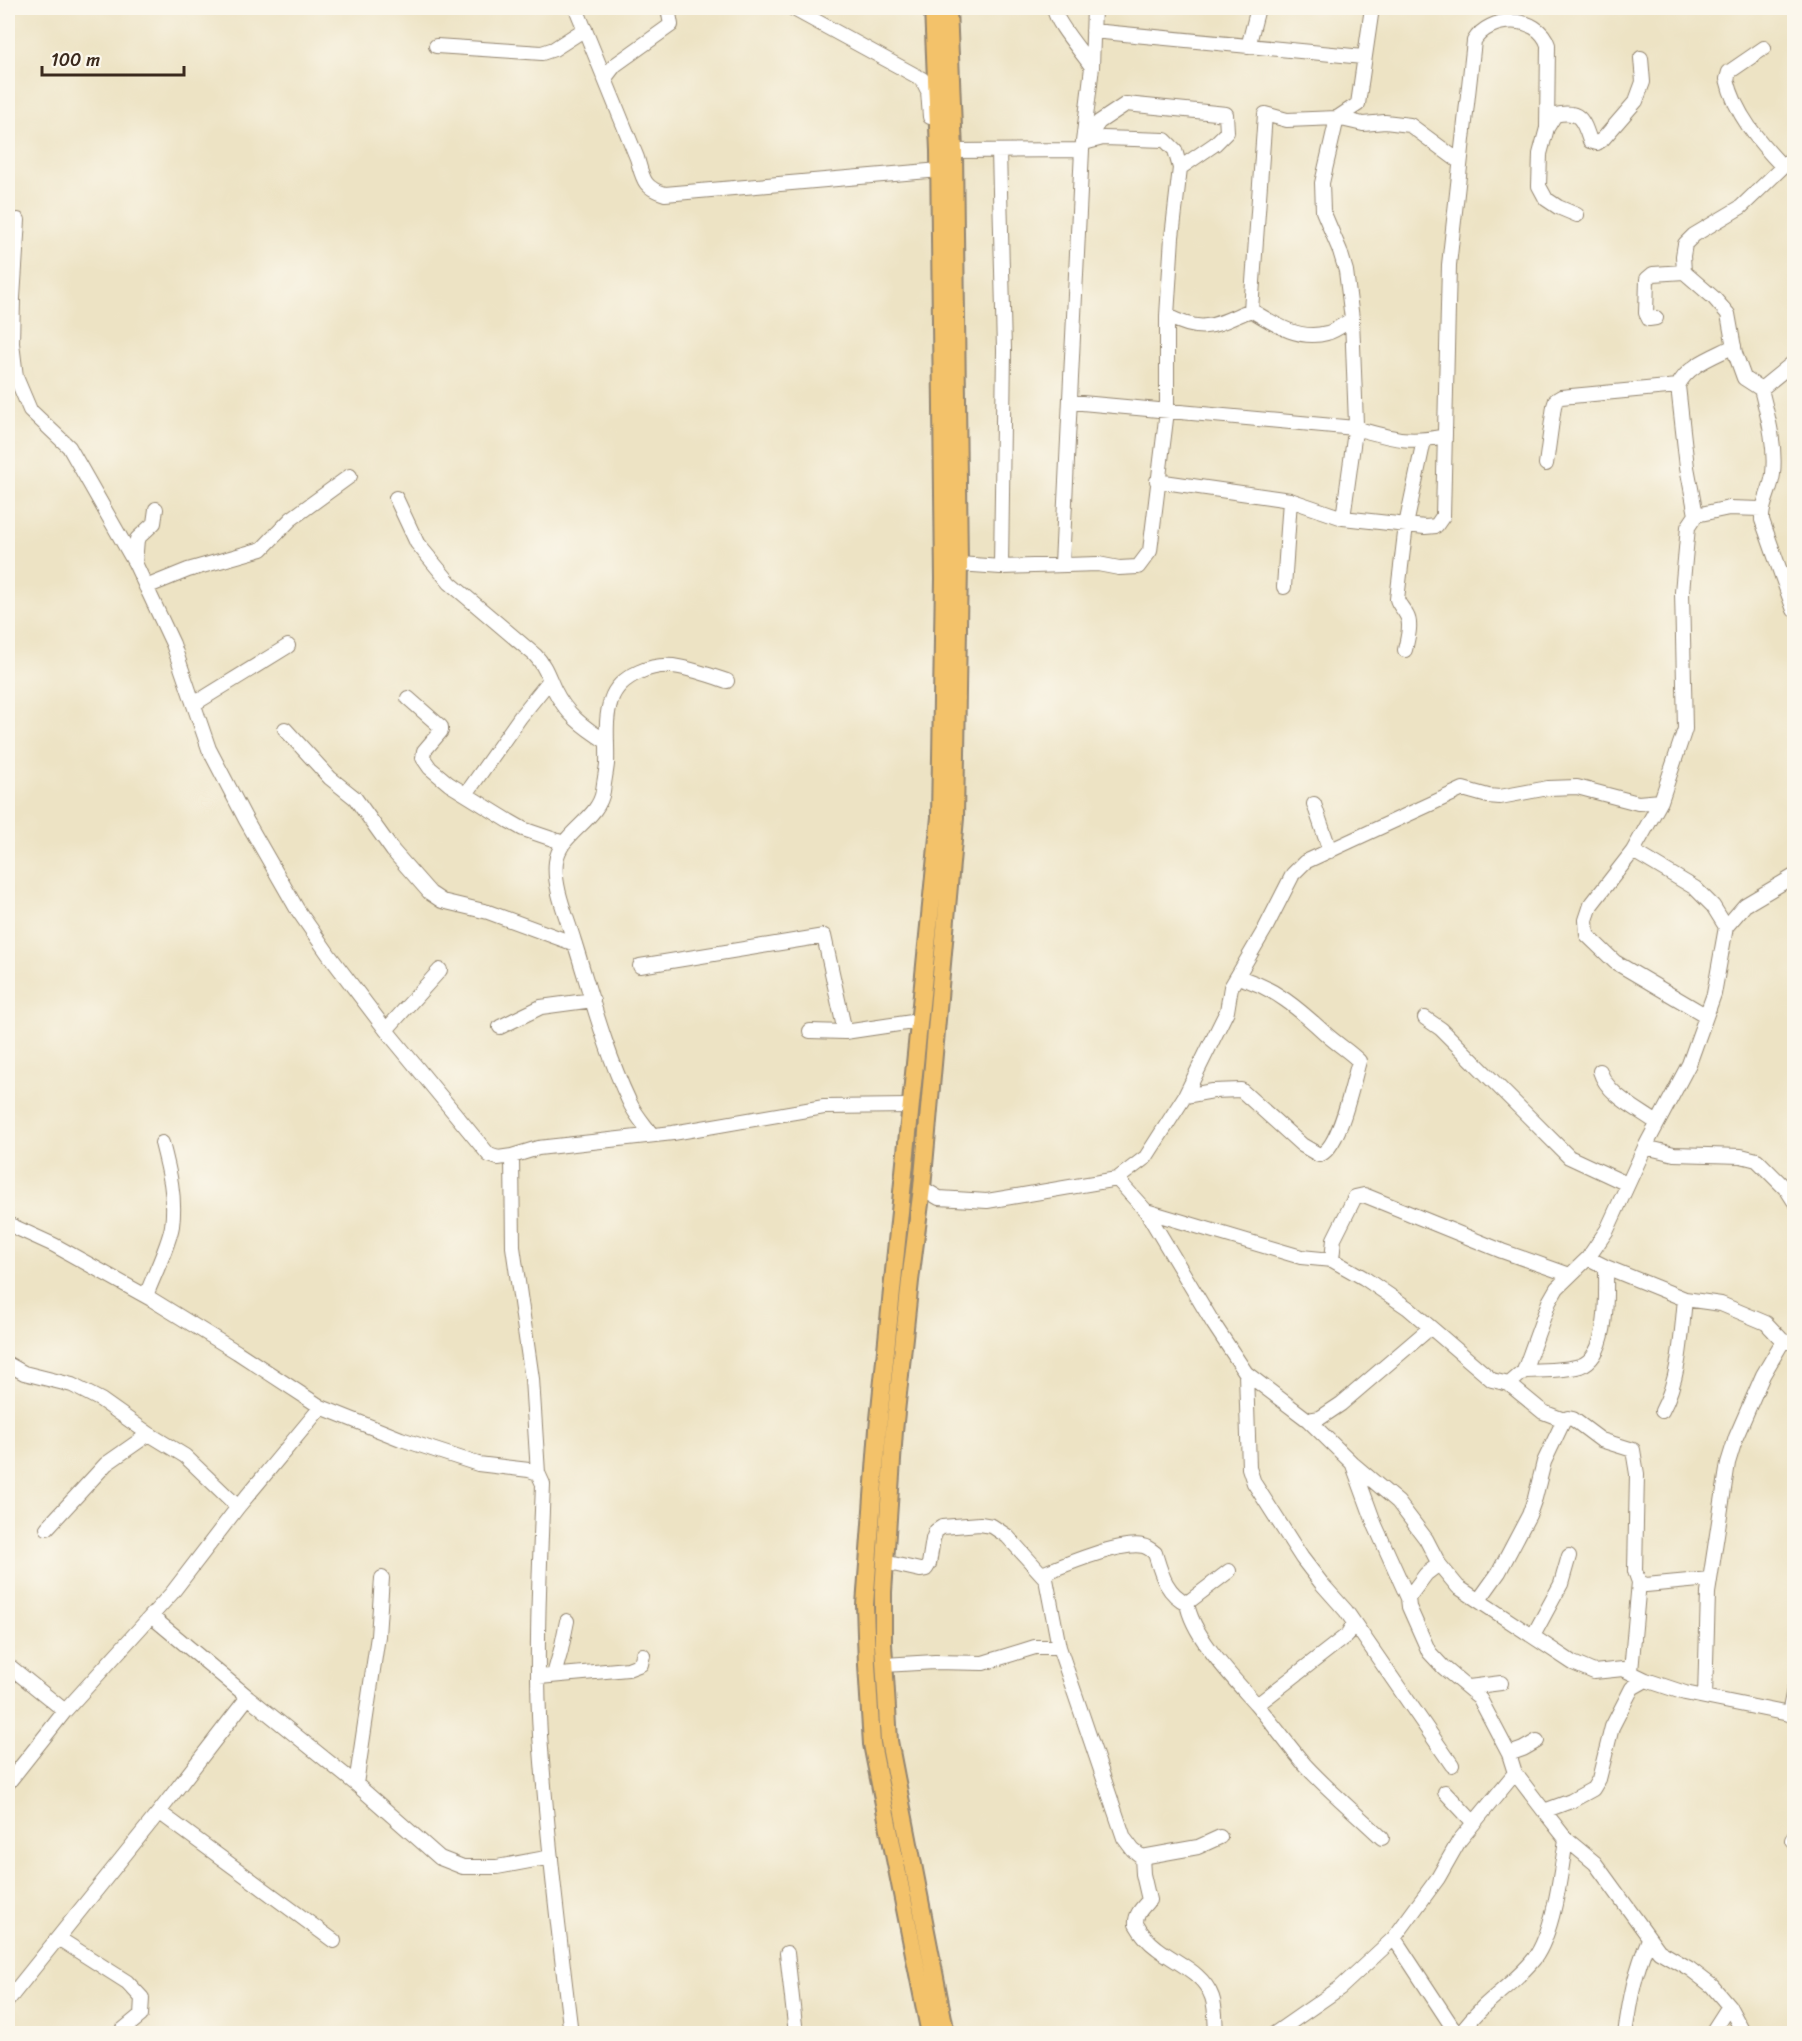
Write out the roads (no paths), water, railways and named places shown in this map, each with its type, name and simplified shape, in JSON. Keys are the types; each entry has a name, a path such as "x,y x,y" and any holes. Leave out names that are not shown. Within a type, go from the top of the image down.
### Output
{"main road":[{"path":"933,8 937,170 959,564 955,818 922,1188 894,1431 884,1562 875,1591 890,1741 946,2034"},
{"path":"930,2034 872,1744 867,1665 875,1591 878,1429 940,817 954,151 948,8"}],"street":[{"path":"576,8 642,177 651,190 665,194 937,170 928,91 922,80 792,8"},
{"path":"605,78 615,65 671,25 668,8"},
{"path":"1054,8 1054,14 1062,28 1076,43 1092,67"},
{"path":"1062,564 1083,147 1092,67 1094,8"},
{"path":"1248,47 1258,8"},
{"path":"1343,518 1355,428 1353,319 1343,261 1323,211 1322,183 1337,118 1358,104 1363,57 1372,8"},
{"path":"1157,481 1290,500 1343,518 1425,527 1436,526 1443,516 1449,265 1460,162 1474,41 1479,31 1494,23 1526,15 1544,34 1548,45 1547,128 1540,154 1539,186 1546,199 1577,215"},
{"path":"436,46 542,53 554,49 585,29"},
{"path":"1093,31 1363,57"},
{"path":"1764,48 1729,72 1727,79 1742,117 1762,145 1784,167"},
{"path":"1547,128 1555,115 1566,112 1575,114 1582,120 1590,141 1597,143 1603,139 1636,102 1643,82 1641,58"},
{"path":"1083,147 1099,122 1126,104 1226,114 1227,132 1215,144 1180,168"},
{"path":"1251,310 1265,114 1287,120 1337,118 1364,124 1385,122 1410,125 1460,162"},
{"path":"954,151 1083,147 1103,138 1165,140 1175,150 1180,168 1172,237 1167,316 1167,411 1150,551 1138,567 1119,568 1098,564 1001,567 959,564"},
{"path":"999,151 1004,350 1001,567"},
{"path":"1794,156 1741,207 1694,235 1685,244 1683,265 1684,272 1723,306 1728,314 1734,346 1744,378 1761,389 1772,434 1773,472 1771,491 1761,509 1762,520 1794,610"},
{"path":"18,220 12,343 16,377 30,410 69,447 135,563 173,644 209,749 297,909 386,1030 489,1155 498,1158 512,1156 538,1148 652,1135 824,1107 910,1106"},
{"path":"1656,318 1649,319 1646,313 1647,279 1653,274 1684,272"},
{"path":"1167,316 1186,325 1207,328 1251,310"},
{"path":"1251,310 1284,330 1308,335 1328,333 1353,319"},
{"path":"1705,1015 1615,962 1587,935 1586,920 1591,905 1633,850 1661,801 1685,729 1682,592 1688,527 1696,515 1687,467 1678,386 1681,378 1699,364 1734,346"},
{"path":"1761,389 1794,362"},
{"path":"1546,464 1554,406 1556,400 1561,397 1678,386"},
{"path":"1071,402 1355,428 1400,440 1424,440 1445,436"},
{"path":"1405,651 1409,623 1397,599 1406,525 1424,440"},
{"path":"146,586 188,570 262,549 291,519 350,476"},
{"path":"396,498 417,543 450,583 535,655 543,664 568,713 581,726 607,742"},
{"path":"1284,587 1290,500"},
{"path":"1696,515 1729,508 1761,509"},
{"path":"135,563 137,539 154,523 156,509"},
{"path":"194,704 288,646"},
{"path":"652,1135 630,1104 609,1052 556,875 556,859 564,843 587,820 602,795 607,764 607,723 611,700 616,689 634,674 658,667 677,666 727,681"},
{"path":"466,794 520,716 550,680"},
{"path":"408,698 441,727 441,731 424,751 423,758 430,768 466,794 523,829 564,843"},
{"path":"285,729 330,778 355,798 393,851 430,893 442,901 488,912 575,944"},
{"path":"922,1188 939,1198 987,1201 1117,1179 1146,1157 1185,1096 1227,1011 1231,987 1265,929 1293,874 1305,862 1463,789 1488,796 1500,796 1548,788 1577,787 1638,803 1661,801"},
{"path":"1314,804 1330,851"},
{"path":"1633,850 1695,888 1713,906 1726,927"},
{"path":"1509,1384 1524,1371 1549,1302 1557,1288 1588,1258 1607,1230 1645,1147 1689,1064 1714,994 1726,927 1745,905 1794,876"},
{"path":"640,966 824,936 845,1032"},
{"path":"386,1030 440,970"},
{"path":"1185,1096 1213,1091 1241,1090 1302,1145 1319,1155 1330,1148 1344,1115 1359,1061 1328,1036 1311,1018 1275,992 1237,977"},
{"path":"500,1027 541,1007 593,1000"},
{"path":"1425,1018 1441,1029 1569,1157 1627,1184"},
{"path":"810,1031 845,1032 919,1021"},
{"path":"1600,1071 1602,1080 1609,1088 1658,1124"},
{"path":"146,1296 172,1228 171,1175 162,1143"},
{"path":"1645,1147 1674,1154 1741,1156 1757,1160 1787,1190 1794,1201"},
{"path":"512,1156 513,1247 532,1379 538,1473"},
{"path":"1117,1179 1146,1211 1213,1323 1246,1373 1308,1420 1352,1463 1398,1502 1426,1539 1439,1564 1458,1587 1572,1663 1594,1672 1623,1669 1646,1680 1685,1693 1792,1715 1794,1689"},
{"path":"1332,1260 1334,1239 1344,1218 1355,1197 1364,1195 1503,1251 1570,1275"},
{"path":"1146,1211 1301,1257 1332,1260 1364,1278 1408,1308 1492,1380 1509,1384 1543,1412 1564,1420 1573,1419 1586,1430 1610,1444 1633,1450 1637,1474 1635,1571 1639,1582 1631,1671"},
{"path":"8,1224 54,1245 146,1296 321,1407 400,1439 478,1464 529,1470 538,1473 542,1478 540,1733 571,2034"},
{"path":"1588,1258 1606,1268 1685,1299 1721,1304 1766,1323 1789,1342 1763,1375 1736,1437 1728,1463 1708,1593 1705,1697"},
{"path":"1524,1371 1579,1366 1592,1359 1606,1316 1606,1268"},
{"path":"1662,1412 1670,1397 1676,1375 1685,1299"},
{"path":"1308,1420 1320,1418 1341,1404 1431,1328"},
{"path":"8,1364 24,1373 72,1385 101,1400 185,1456 238,1507"},
{"path":"1246,1373 1249,1468 1254,1483 1302,1558 1346,1611 1354,1631 1452,1766"},
{"path":"8,1783 65,1711 151,1616 321,1407"},
{"path":"1479,1600 1499,1572 1528,1515 1544,1462 1564,1420"},
{"path":"47,1528 106,1464 149,1434"},
{"path":"1352,1463 1429,1652 1479,1697 1509,1754 1515,1773 1566,1839 1595,1863 1659,1951 1690,1969 1712,1986 1729,2006 1744,2034"},
{"path":"884,1562 926,1569 936,1531 942,1527 980,1524 992,1526 1007,1536 1046,1579 1059,1647 1124,1838 1142,1857 1149,1900 1135,1919 1136,1924 1157,1948 1187,1967 1205,1984 1212,1995 1215,2007 1216,2034"},
{"path":"1042,1574 1076,1560 1122,1547 1141,1545 1155,1553 1168,1589 1178,1599 1187,1603"},
{"path":"1533,1636 1562,1584 1569,1557"},
{"path":"1408,1598 1426,1574 1439,1564"},
{"path":"1187,1603 1229,1571"},
{"path":"356,1784 378,1636 382,1578"},
{"path":"1639,1582 1646,1585 1710,1579"},
{"path":"1187,1603 1188,1614 1225,1670 1257,1705 1306,1766 1382,1838"},
{"path":"151,1616 356,1784 440,1858 463,1867 497,1867 551,1857"},
{"path":"554,1675 567,1621"},
{"path":"1257,1705 1354,1631"},
{"path":"884,1665 935,1662 983,1663 1035,1647 1059,1647"},
{"path":"539,1677 628,1669 641,1664 643,1655"},
{"path":"8,1665 65,1711"},
{"path":"1544,1811 1571,1801 1593,1789 1599,1779 1612,1727 1632,1688 1646,1680"},
{"path":"1469,1687 1501,1683"},
{"path":"8,2000 248,1697"},
{"path":"1509,1754 1537,1741"},
{"path":"1274,2034 1340,1989 1394,1938 1438,1878 1459,1841 1515,1773"},
{"path":"1445,1792 1474,1823"},
{"path":"159,1812 334,1941"},
{"path":"1142,1857 1198,1846 1220,1837"},
{"path":"1394,1938 1458,2034 1534,1958 1540,1948 1556,1898 1566,1839"},
{"path":"57,1938 127,1982 142,1998 141,2015 117,2034"},
{"path":"1625,2034 1629,2000 1637,1966 1649,1939"},
{"path":"787,1953 796,2034"},
{"path":"1711,2034 1729,2006"}]}
